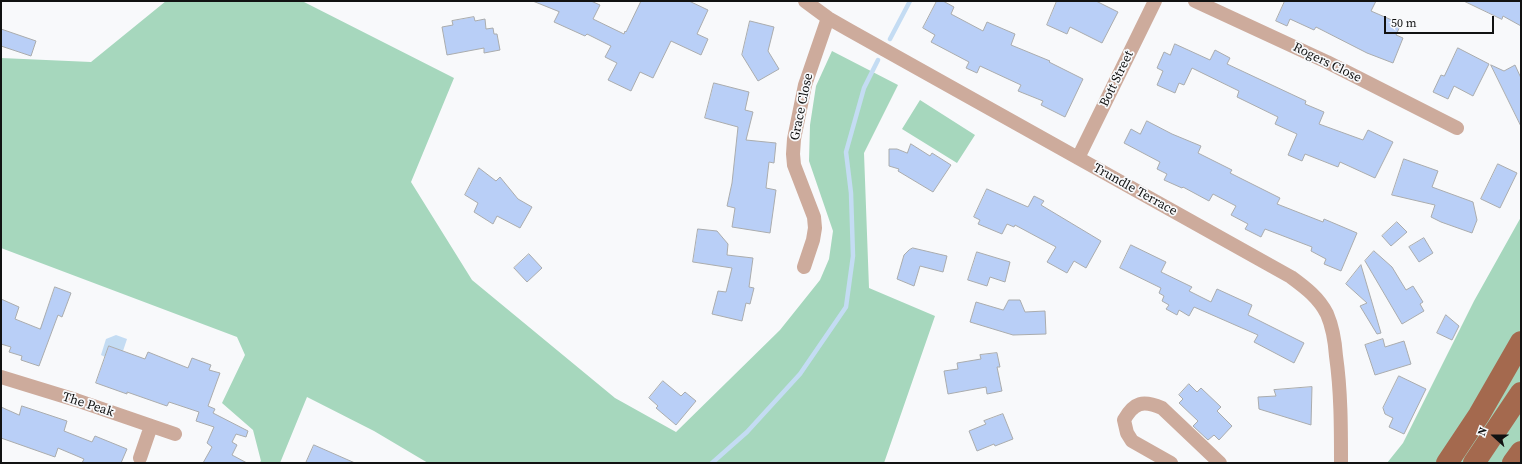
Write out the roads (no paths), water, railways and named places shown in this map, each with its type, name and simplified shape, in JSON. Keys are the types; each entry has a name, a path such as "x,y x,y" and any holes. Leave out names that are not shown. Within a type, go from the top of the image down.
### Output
{"main road":[{"path":"1447,463 1479,415 1521,342"},
{"path":"1474,463 1521,393"},
{"path":"1514,463 1521,452"}],"street":[{"name":"Trundle Terrace","path":"805,1 828,18 1291,277 1306,288 1316,298 1327,314 1334,333 1339,377 1341,463"},
{"name":"Bott Street","path":"1078,158 1155,1"},
{"name":"Rogers Close","path":"1195,1 1327,62 1457,128"},
{"name":"Grace Close","path":"804,267 812,240 814,218 794,165 794,139 806,80 828,18"},
{"name":"The Peak","path":"1,377 76,400 175,434"},
{"path":"1170,463 1132,441 1127,433 1124,420 1130,410 1140,404 1152,404 1162,408 1220,463"},
{"path":"140,458 151,426"}],"water":[{"path":"116,335 127,339 123,351 109,346 105,357 101,355 106,339"}],"waterway":[{"path":"890,39 910,1"},
{"path":"712,463 747,432 800,374 846,307 853,256 851,193 846,152 864,88 878,60"}]}
